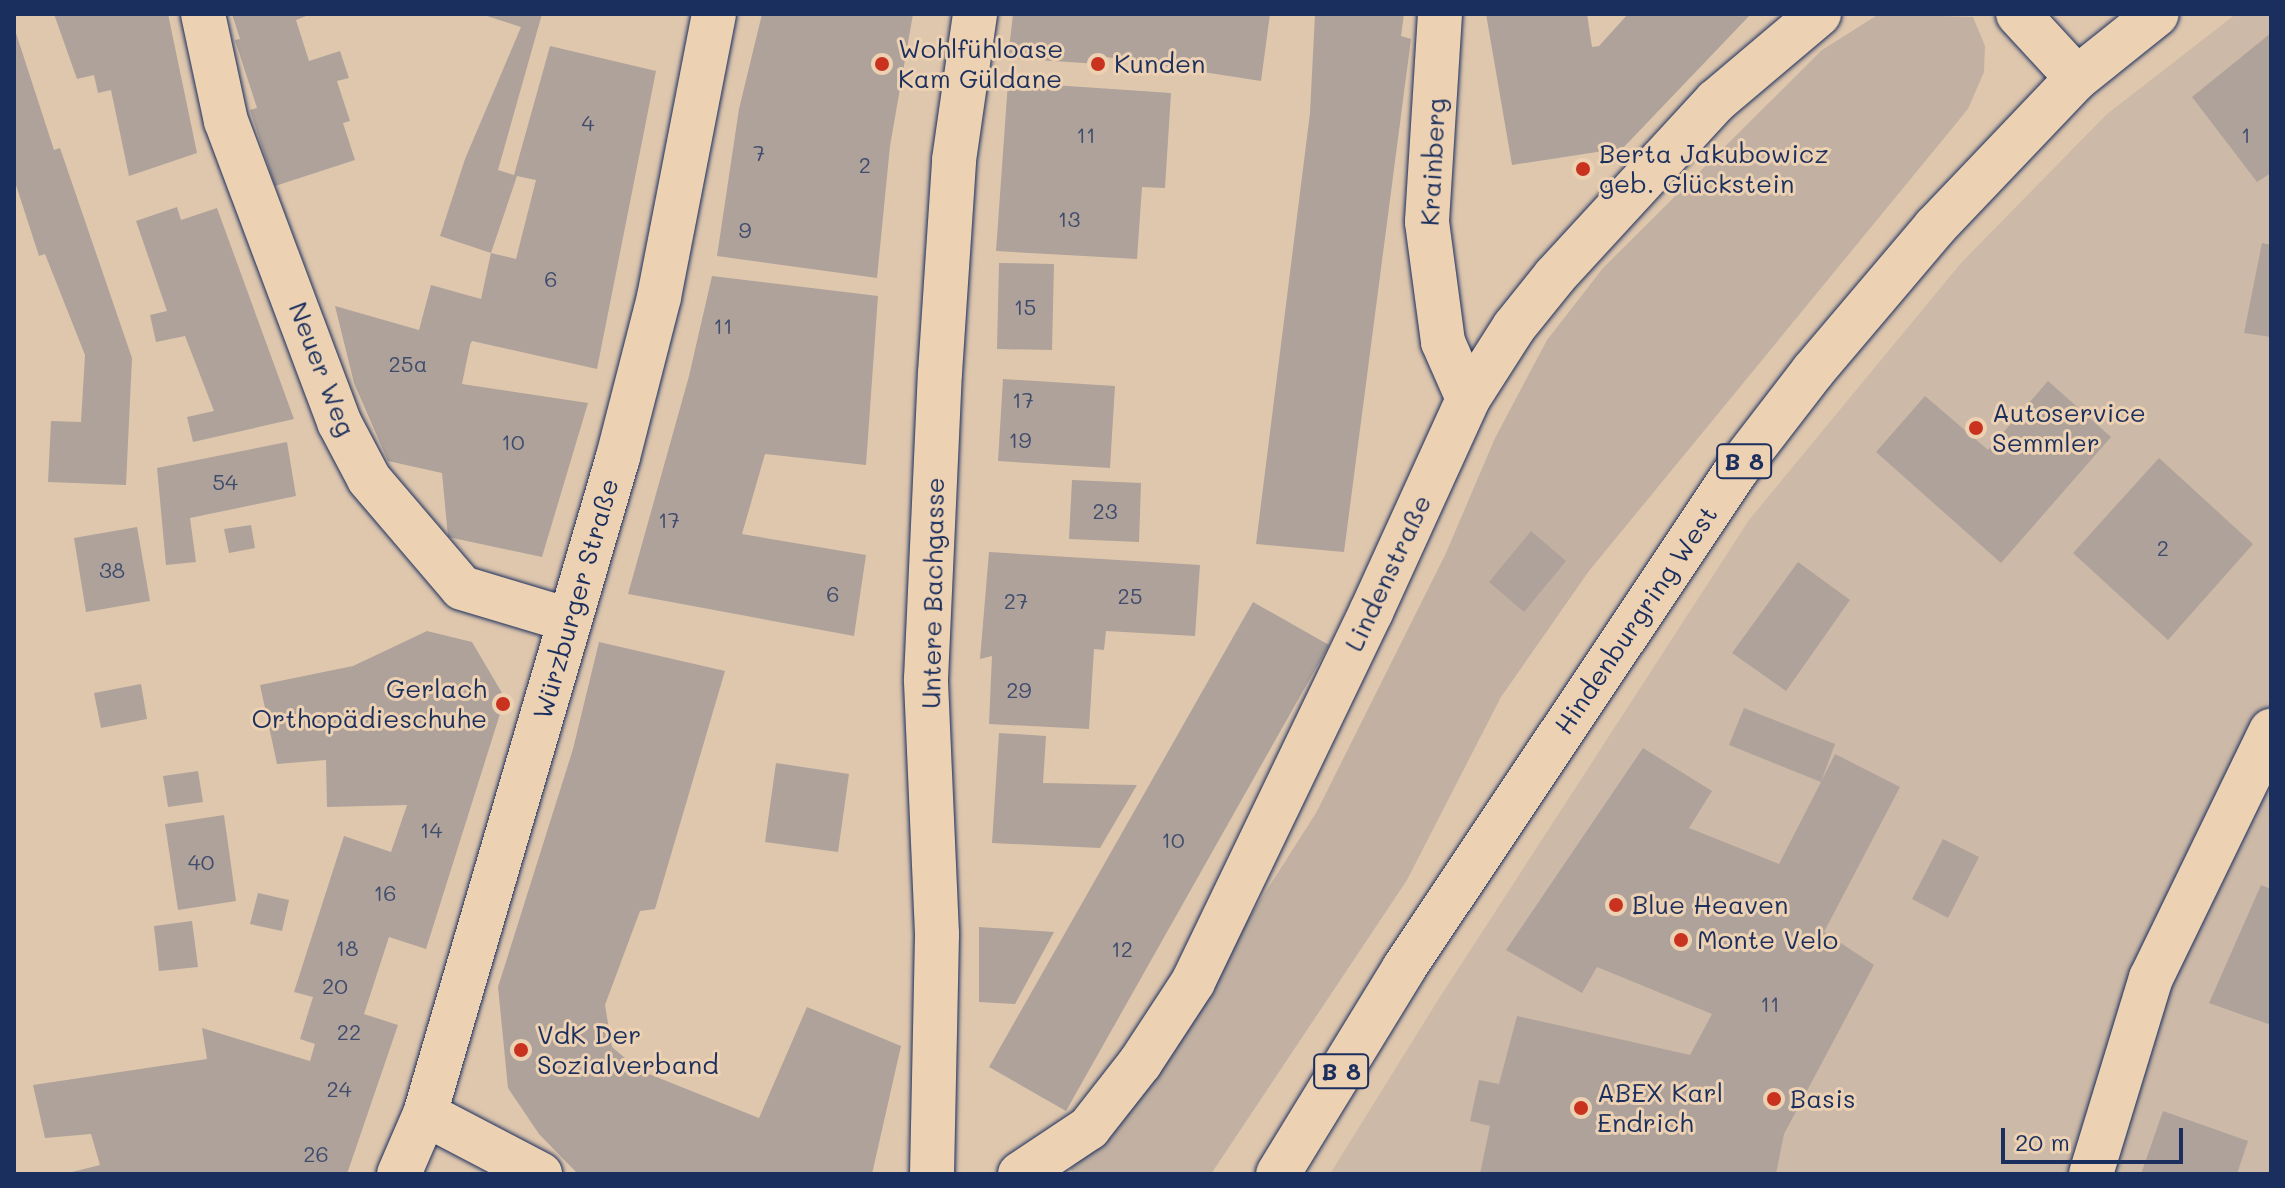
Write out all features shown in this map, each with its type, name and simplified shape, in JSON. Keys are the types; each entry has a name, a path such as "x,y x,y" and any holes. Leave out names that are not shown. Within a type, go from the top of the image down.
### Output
{"street":[{"name":"Neuer Weg","path":"203,14 226,121 339,422 369,479 462,588 569,620"},
{"name":"Würzburger Straße","path":"399,1174 425,1114 618,457 659,297 714,14"},
{"name":"Untere Bachgasse","path":"932,1174 937,934 926,679 940,373 954,160 975,14"},
{"name":"Krainberg","path":"1440,14 1427,222 1443,342 1468,399"},
{"name":"Lindenstraße","path":"1020,1174 1089,1128 1140,1063 1193,982 1371,612 1468,399 1514,327 1564,265 1716,101 1819,14"},
{"path":"2018,14 2077,78"},
{"name":"Hindenburgring West","path":"1278,1174 1404,968 1736,471 1813,371 1935,227 2077,78 2157,14"},
{"path":"2091,1174 2151,978 2271,731"},
{"path":"425,1114 540,1174"}],"shaded area":[{"path":"1879,14 1973,17 1985,46 1984,72 1968,109 1589,571 1501,697 1407,880 1211,1174 1075,1174 1070,1169 1116,1126 1316,813 1446,553 1495,438 1547,340 1603,268 1822,50"},
{"path":"2236,14 2271,14 2271,1174 1330,1174 1438,1000 1749,520 1961,263 2107,114"}],"building":[{"path":"54,14 168,14 197,153 129,176 111,90 98,93 94,75 77,79"},
{"path":"232,14 311,14 296,20 309,61 340,51 349,78 337,81 350,121 343,123 355,160 275,186 250,110 257,108 235,40 240,39"},
{"path":"481,14 542,14 498,170 514,175 550,46 656,71 597,369 472,341 470,345 462,384 588,403 542,557 448,537 442,473 388,461 354,383 335,306 419,330 431,285 481,299 491,253 440,236 465,159 521,27","holes":["517,176 536,180 516,259 491,253"]},
{"path":"762,14 913,14 890,146 877,278 717,256 739,109"},
{"path":"1013,14 1270,14 1261,81 1100,56 1098,64 1008,58"},
{"path":"1315,14 1404,14 1401,36 1411,39 1344,552 1256,544 1310,113"},
{"path":"1486,14 1587,14 1592,47 1599,46 1628,14 1751,14 1623,148 1512,165"},
{"path":"14,27 54,150 60,148 132,358 126,485 48,482 51,421 81,422 85,355 45,254 39,256 14,179"},
{"path":"2271,33 2271,173 2257,182 2192,97"},
{"path":"1008,82 1171,93 1165,188 1142,187 1137,259 996,251"},
{"path":"177,207 181,220 217,208 294,419 193,442 187,417 214,411 185,336 156,342 150,315 167,311 136,221"},
{"path":"2262,243 2271,245 2271,337 2244,333"},
{"path":"999,263 1054,264 1052,350 997,349"},
{"path":"712,276 878,296 866,465 765,454 742,534 866,555 854,636 628,594 689,376"},
{"path":"1003,379 1115,386 1110,468 998,461"},
{"path":"2048,381 2111,437 2001,563 1876,452 1925,396 1988,450"},
{"path":"287,442 296,496 190,518 196,562 166,565 157,468"},
{"path":"2159,458 2253,544 2168,640 2073,553"},
{"path":"1072,480 1141,483 1139,542 1069,539"},
{"path":"251,525 255,548 229,553 224,529"},
{"path":"137,527 150,601 86,612 74,538"},
{"path":"1531,531 1566,561 1524,612 1489,582"},
{"path":"989,552 1200,565 1195,636 1106,631 1104,650 1094,649 1089,729 989,724 992,656 980,659"},
{"path":"1798,562 1850,600 1786,691 1732,653"},
{"path":"1253,602 1329,645 1066,1111 989,1067"},
{"path":"427,631 472,642 505,698 426,949 389,937 364,1014 398,1025 347,1174 64,1174 100,1165 91,1134 45,1138 33,1085 207,1059 202,1028 310,1061 315,1044 300,1039 313,997 294,992 344,836 391,852 407,805 327,807 326,760 277,764 260,685 353,666"},
{"path":"599,642 725,671 655,909 640,911 605,1005 612,1047 639,1070 759,1118 807,1007 901,1046 872,1174 578,1174 539,1134 508,1088 498,987 573,749"},
{"path":"141,684 147,719 101,728 94,693"},
{"path":"1744,708 1835,744 1821,782 1729,745"},
{"path":"999,733 1046,736 1043,783 1137,785 1100,848 992,843"},
{"path":"1643,748 1712,791 1689,828 1779,864 1835,754 1900,787 1824,932 1874,965 1784,1134 1776,1174 1480,1174 1490,1126 1470,1121 1479,1080 1499,1084 1517,1016 1690,1055 1712,1014 1597,967 1582,993 1506,950"},
{"path":"776,763 849,774 838,852 765,842"},
{"path":"198,771 203,802 168,807 163,776"},
{"path":"224,815 236,901 178,910 165,824"},
{"path":"1943,839 1979,857 1948,918 1912,899"},
{"path":"2261,885 2271,889 2271,1025 2209,1003"},
{"path":"258,893 289,900 282,931 250,924"},
{"path":"192,921 198,967 159,971 154,926"},
{"path":"979,927 1054,932 1015,1004 979,1002"},
{"path":"2163,1111 2248,1141 2237,1174 2141,1174"}],"place":[{"name":"Wohlfühloase Kam Güldane","path":"882,64"},
{"name":"Kunden","path":"1098,64"},
{"name":"Berta Jakubowicz geb. Glückstein","path":"1583,169"},
{"name":"Autoservice Semmler","path":"1976,428"},
{"name":"Gerlach Orthopädieschuhe","path":"503,704"},
{"name":"Blue Heaven","path":"1616,905"},
{"name":"Monte Velo","path":"1681,940"},
{"name":"VdK Der Sozialverband","path":"521,1050"},
{"name":"Basis","path":"1774,1099"},
{"name":"ABEX Karl Endrich","path":"1581,1108"}]}
